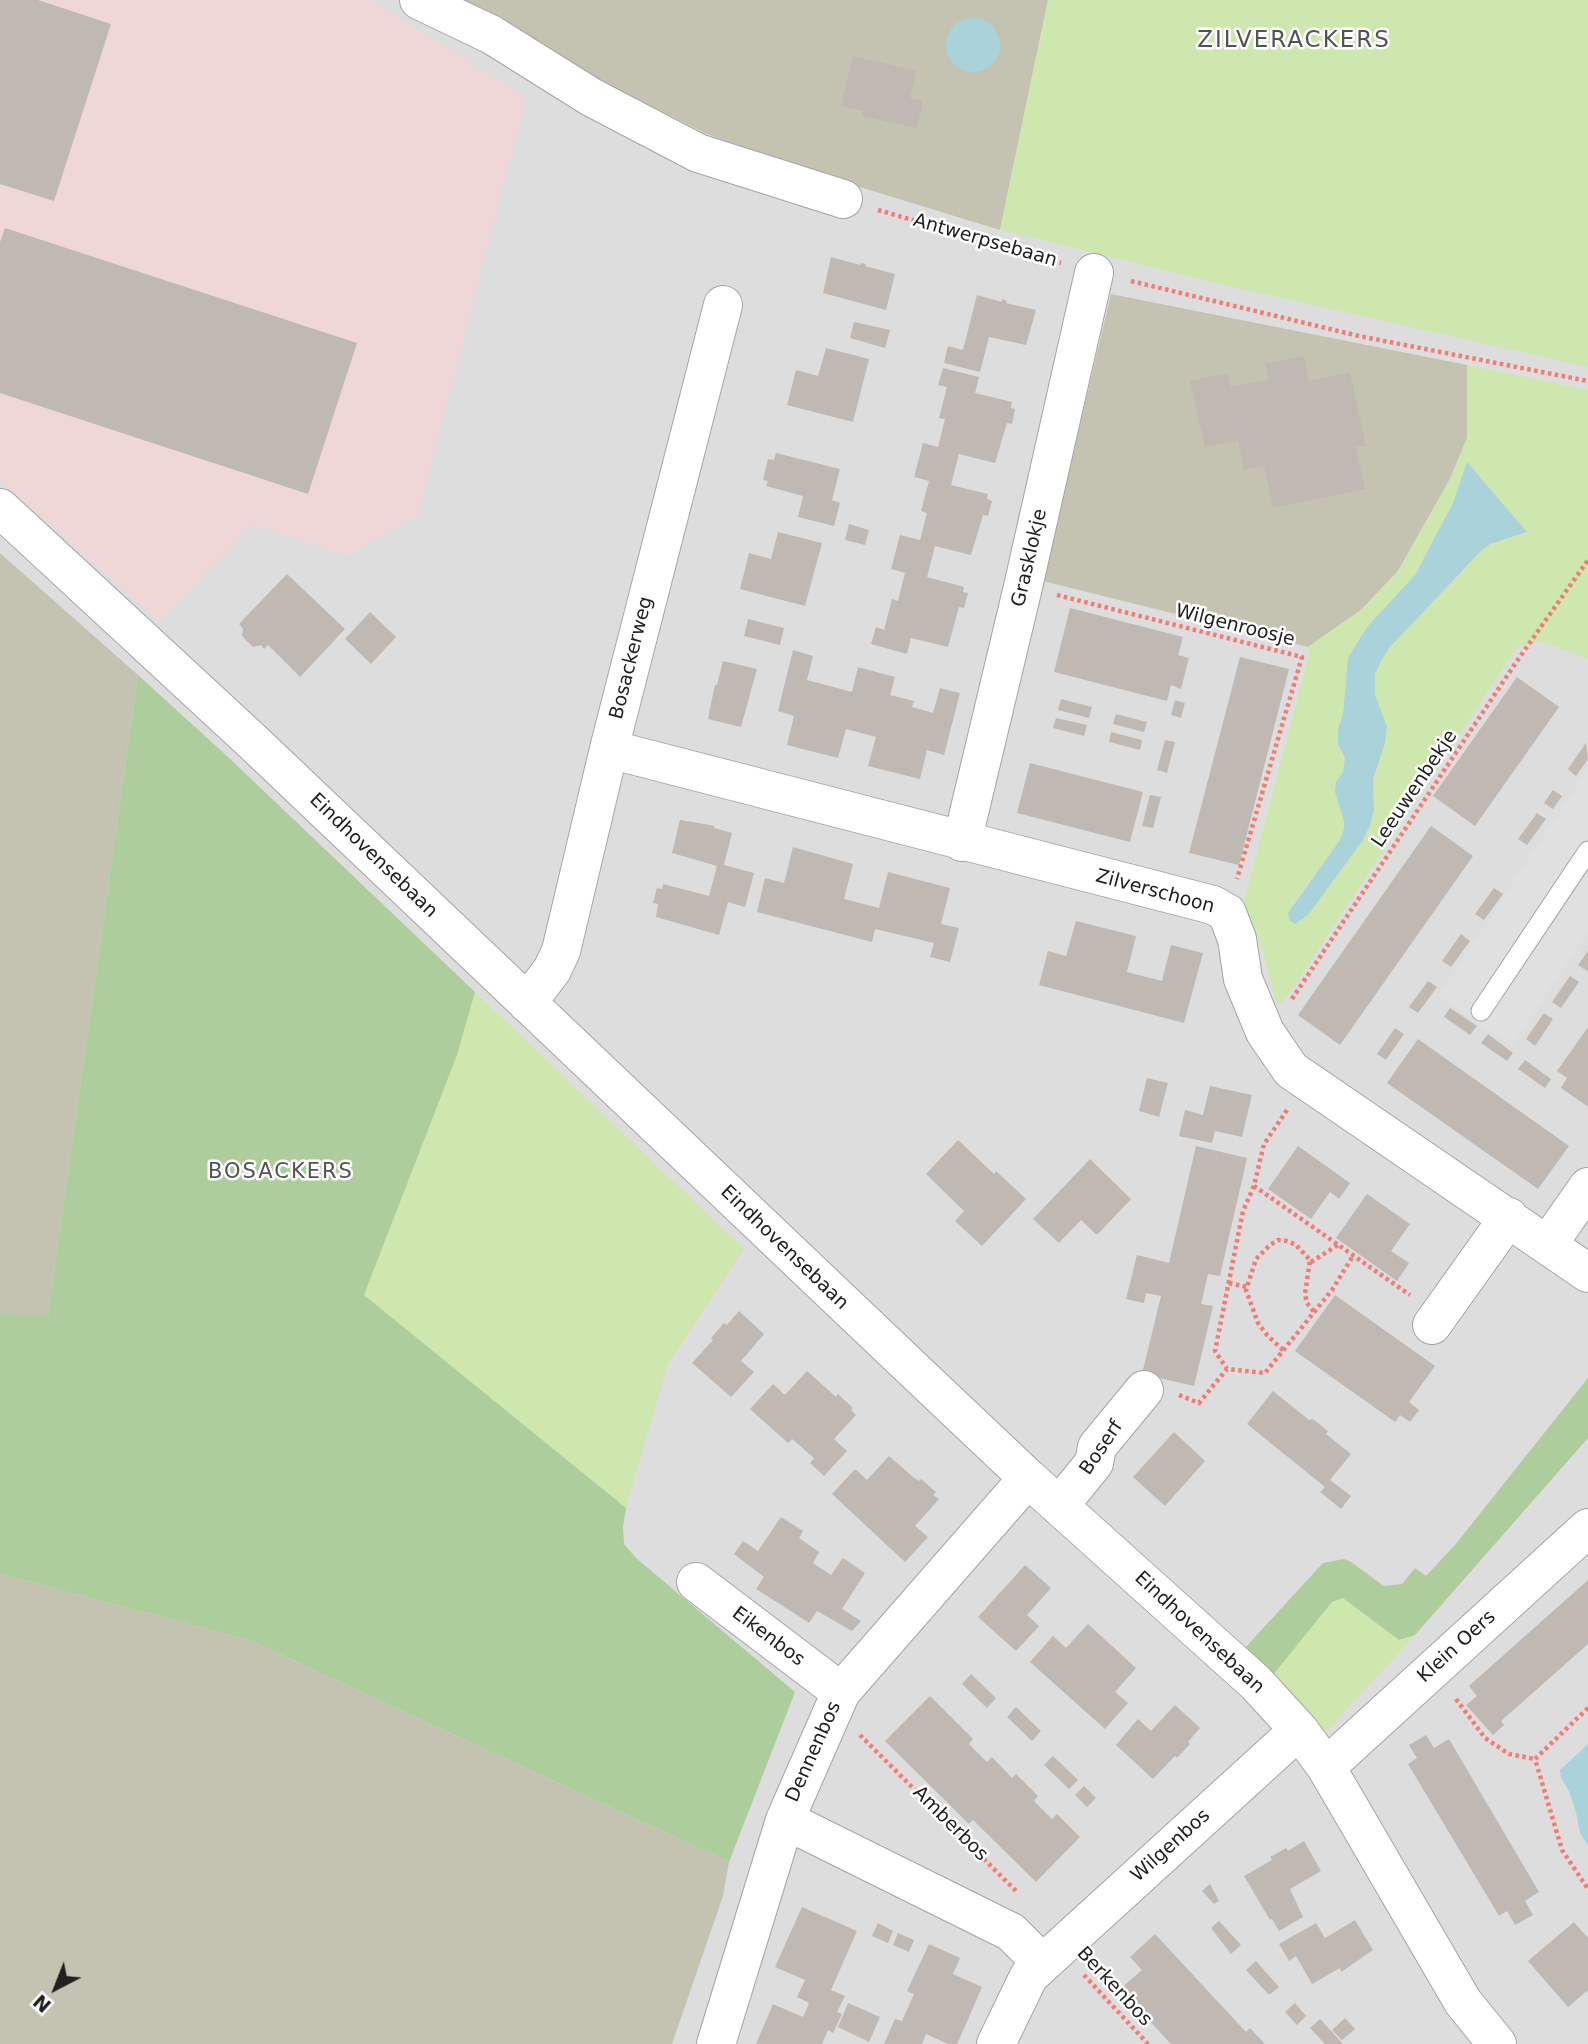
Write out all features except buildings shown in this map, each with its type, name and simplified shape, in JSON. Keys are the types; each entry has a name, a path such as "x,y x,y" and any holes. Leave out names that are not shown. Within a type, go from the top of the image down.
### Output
{"street":[{"path":"419,0 492,35 591,97 698,153 843,199"},
{"name":"Grasklokje","path":"962,842 1094,273"},
{"name":"Bosackerweg","path":"527,1003 552,970 561,951 609,749 723,305"},
{"name":"Eindhovensebaan","path":"0,508 253,742 1028,1478 1256,1683 1299,1730 1326,1767 1463,2002 1497,2044"},
{"name":"Zilverschoon","path":"609,749 1213,905 1227,913 1237,939 1243,979 1265,1032 1292,1069 1588,1273"},
{"path":"1548,1244 1588,1187"},
{"path":"1436,1321 1508,1217"},
{"name":"Boserf","path":"1059,1506 1094,1463 1097,1447 1144,1390"},
{"name":"Dennenbos","path":"716,2044 785,1820 837,1700 1028,1478"},
{"name":"Klein Oers","path":"1326,1767 1588,1528"},
{"name":"Eikenbos","path":"696,1582 837,1700"},
{"name":"Wilgenbos","path":"1050,1955 1299,1730"},
{"path":"785,1820 1011,1932 1050,1955 1029,1976 996,2044"}],"lane":[{"path":"1481,1011 1588,851"}],"path":[{"name":"Antwerpsebaan","path":"843,199 1094,273 1359,336 1588,381"},
{"name":"Leeuwenbekje","path":"1265,1032 1294,996 1517,661 1588,560"},
{"name":"Wilgenroosje","path":"1023,587 1302,657 1227,913"},
{"path":"1227,1369 1215,1351 1243,1212 1254,1186 1264,1144 1307,1080"},
{"path":"1254,1186 1353,1256 1436,1321"},
{"path":"1283,1350 1258,1323 1247,1287 1256,1259 1263,1250 1278,1240 1296,1245 1310,1260 1305,1294 1307,1303 1314,1312"},
{"path":"1310,1262 1338,1245"},
{"path":"1227,1369 1265,1373 1332,1290 1353,1256"},
{"path":"1228,1283 1247,1287"},
{"path":"1144,1390 1157,1386 1199,1403 1227,1369"},
{"path":"1434,1668 1485,1738 1509,1754 1535,1759"},
{"name":"Amberbos","path":"837,1700 1022,1899"},
{"path":"1535,1759 1588,1708"},
{"path":"1535,1759 1562,1850 1588,1889"},
{"name":"Berkenbos","path":"1050,1955 1148,2044"}],"shaded area":[{"path":"0,0 1588,0 1588,2044 0,2044"},
{"path":"0,0 371,0 526,98 418,515 348,555 252,524 159,621 0,480"},
{"path":"461,0 1048,0 1000,230 814,173 707,134 595,78"},
{"path":"1111,294 1467,365 1467,438 1450,479 1398,571 1361,610 1308,647 1043,581"},
{"path":"0,553 138,675 48,1317 0,1314"},
{"path":"1588,770 1588,932 1512,1046 1438,996"},
{"path":"0,1574 249,1640 729,1862 723,1896 672,2044 0,2044"}],"green space":[{"path":"1048,0 1588,0 1588,367 1237,288 1000,230"},
{"path":"1467,365 1588,390 1588,659 1541,641 1517,647 1280,1005 1275,999 1262,947 1244,902 1309,655 1308,647 1361,610 1398,571 1450,479 1467,438","holes":["1468,463 1527,532 1490,544 1480,552 1390,647 1381,661 1375,674 1375,695 1387,727 1385,744 1373,779 1374,810 1370,825 1363,840 1308,915 1300,921 1292,905 1340,840 1344,829 1335,792 1345,758 1338,744 1338,729 1343,714 1348,658 1367,627 1415,575 1453,503"]},
{"path":"138,675 475,992 457,1055 364,1295 626,1508 624,1544 636,1558 795,1692 729,1862 249,1640 0,1574 0,1314 48,1316"},
{"path":"475,992 744,1249 668,1364 626,1508 364,1295 457,1055"},
{"path":"1588,1378 1588,1438 1415,1635 1399,1640 1343,1598 1332,1602 1272,1676 1244,1649 1323,1563 1344,1559 1384,1586 1402,1584 1415,1568 1426,1576 1455,1545"},
{"path":"1343,1598 1399,1640 1415,1635 1326,1732 1272,1676 1332,1602"}],"water":[{"path":"978,18 988,22 996,30 1000,45 996,60 988,68 968,72 958,68 950,60 946,40 950,30 958,22"},
{"path":"1467,462 1527,532 1490,544 1480,552 1390,647 1381,661 1375,674 1375,695 1387,727 1385,743 1373,779 1374,810 1370,825 1363,840 1308,915 1295,924 1289,920 1288,913 1340,840 1344,829 1335,792 1345,758 1338,744 1338,729 1343,714 1348,658 1367,627 1415,575 1453,503"},
{"path":"1588,1744 1588,1845 1580,1833 1576,1812 1560,1770"}],"district":[{"name":"ZILVERACKERS","path":"1294,41"},
{"name":"BOSACKERS","path":"281,1173"}]}
